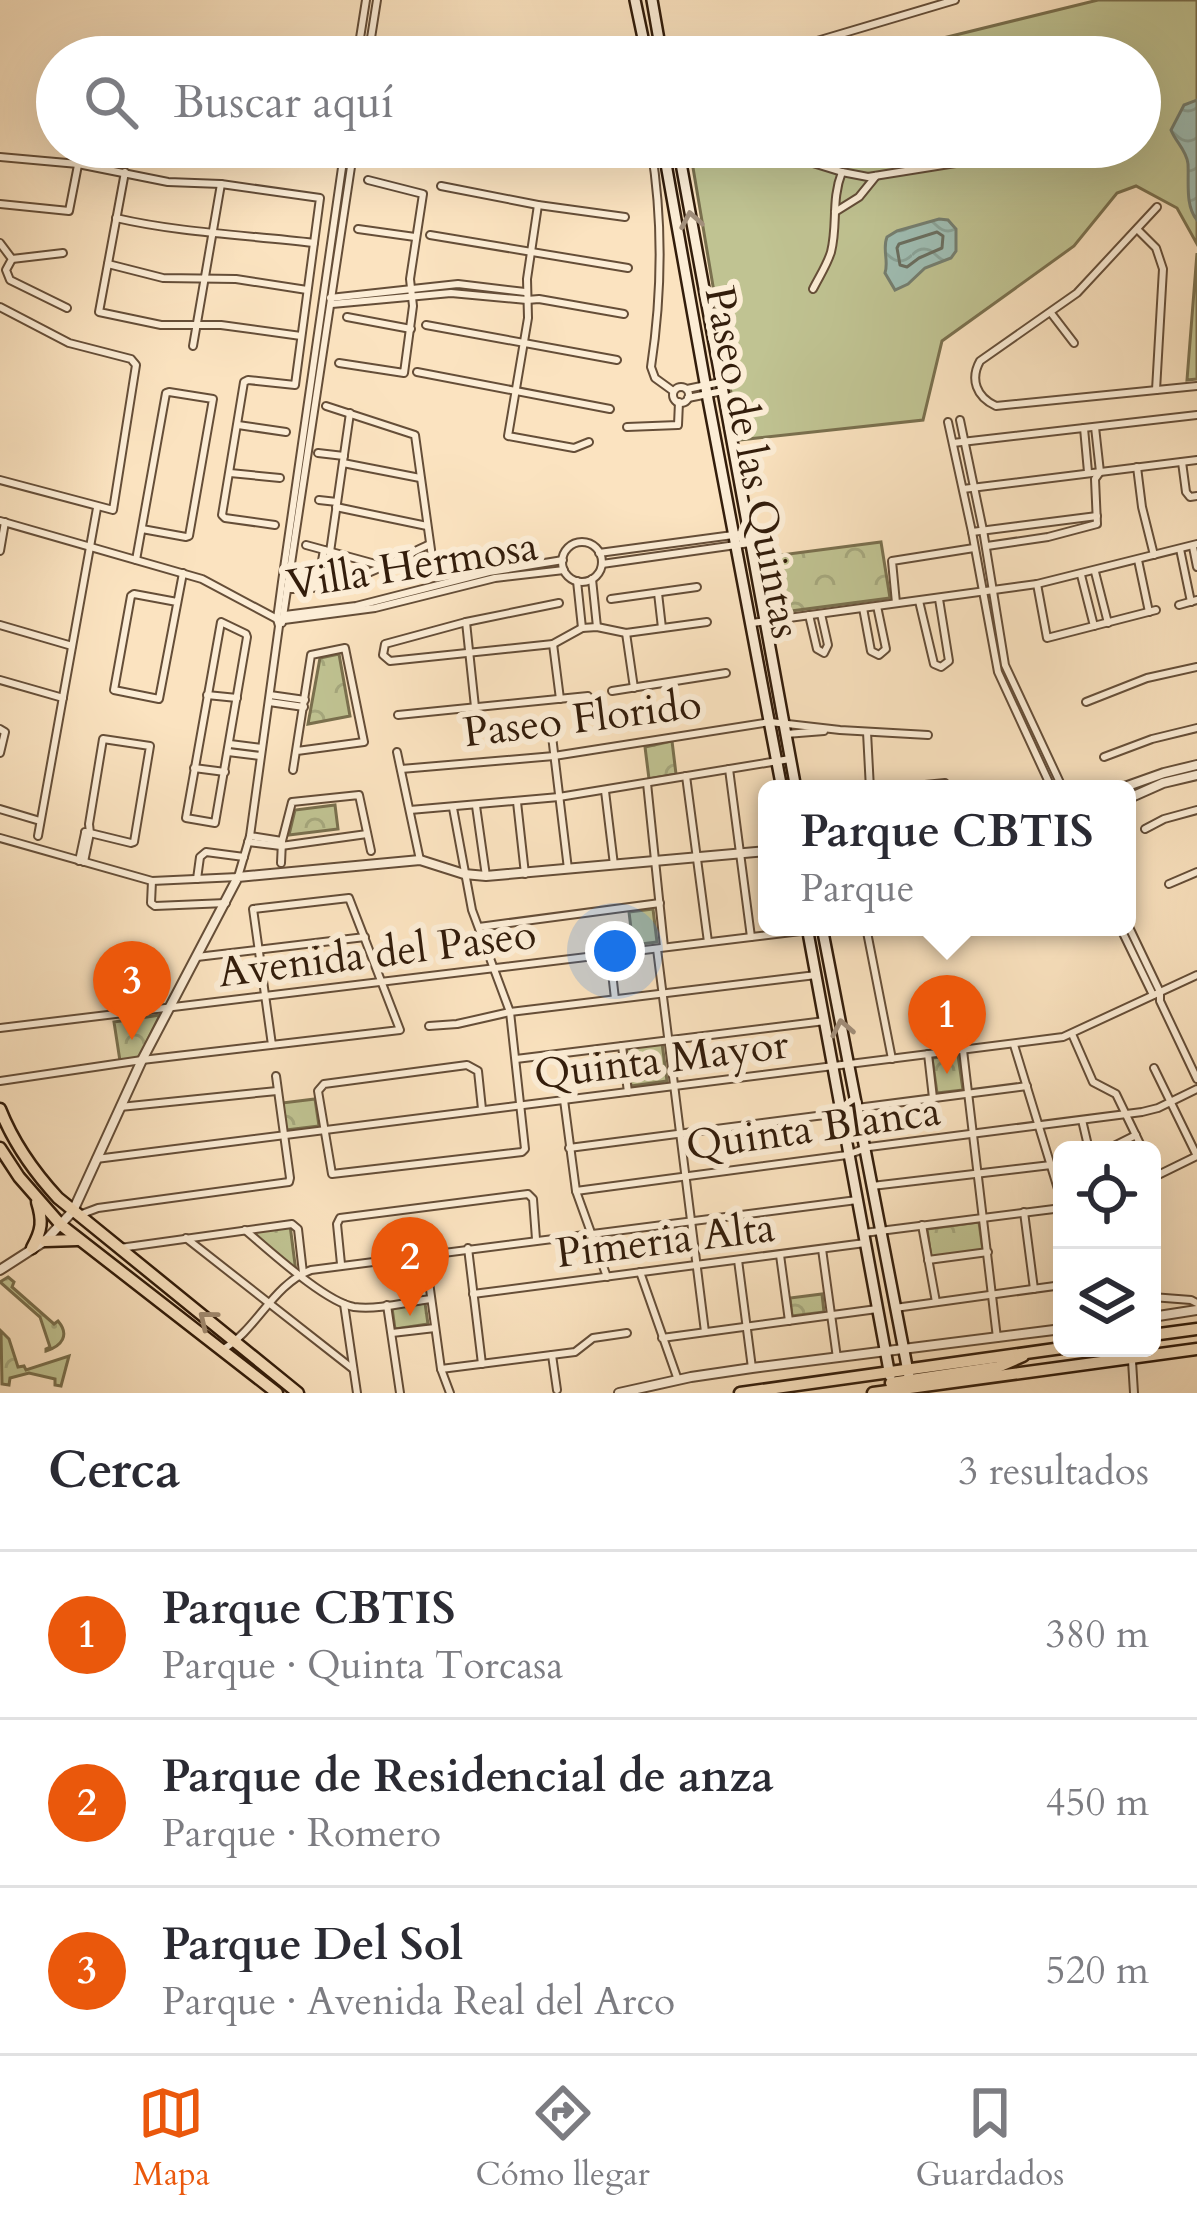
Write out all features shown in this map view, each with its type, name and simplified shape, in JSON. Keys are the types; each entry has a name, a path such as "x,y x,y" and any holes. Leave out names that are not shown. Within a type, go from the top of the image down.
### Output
{"main road":[{"path":"635,0 643,36"},
{"path":"652,0 658,36"},
{"path":"642,30 657,28"},
{"name":"Paseo de las Quintas","path":"667,168 781,780"},
{"name":"Paseo de las Quintas","path":"682,168 794,780"},
{"path":"809,936 891,1384"},
{"path":"824,936 910,1382"},
{"path":"0,1109 44,1183 298,1393"},
{"path":"0,1148 61,1225 277,1393"},
{"path":"36,1198 42,1223 38,1244 82,1241"},
{"path":"1161,1334 1197,1328"},
{"path":"910,1382 1001,1367 1031,1352 1053,1349"},
{"path":"740,1393 891,1384 1197,1349"},
{"path":"873,1393 891,1384"}],"street":[{"path":"360,36 366,0"},
{"path":"371,36 377,0"},
{"path":"834,36 955,0"},
{"path":"364,11 375,13"},
{"path":"0,157 36,160"},
{"path":"0,204 69,211 77,168"},
{"path":"101,168 168,182 319,197 296,386 246,380 223,518 275,525"},
{"path":"0,1270 77,1209 142,1060 238,877 249,839 347,168"},
{"path":"653,168 660,291 651,367 655,378 674,391"},
{"path":"831,168 862,176 925,168"},
{"path":"124,172 100,312 161,325 196,324 302,336"},
{"path":"813,289 829,258 834,196 842,172"},
{"path":"835,212 859,197 876,176"},
{"path":"339,363 402,374 411,329 415,237 423,192 368,180"},
{"path":"193,346 221,184"},
{"path":"441,186 626,218"},
{"path":"538,205 530,251 528,318 508,437 574,448 589,442"},
{"path":"1157,207 1077,292 980,361 974,380 986,402 1006,406 1197,386"},
{"path":"116,218 164,229 314,243"},
{"path":"358,229 415,237"},
{"path":"1138,230 1156,248 1163,269 1156,390"},
{"path":"430,235 628,268"},
{"path":"0,243 12,259"},
{"path":"12,259 63,253"},
{"path":"12,259 7,271 10,280 67,308"},
{"path":"108,264 164,278 236,279 308,290"},
{"path":"327,302 411,292 472,293 527,296 624,314"},
{"path":"0,307 79,346 131,359 136,365 113,510 0,480"},
{"path":"1050,312 1074,343"},
{"path":"347,317 411,329"},
{"path":"426,325 617,360"},
{"path":"299,356 318,360"},
{"path":"298,368 317,372"},
{"path":"417,372 610,409"},
{"path":"679,402 673,398 674,391 681,386 687,394"},
{"path":"627,427 678,425 679,402 687,394 722,387"},
{"path":"136,560 166,394 213,401 189,536 142,530"},
{"path":"326,406 416,437 433,564"},
{"path":"320,587 350,413"},
{"path":"953,443 1197,415"},
{"path":"960,420 986,546 998,672 1048,780"},
{"path":"947,422 1007,671 1059,780"},
{"path":"238,425 286,432"},
{"path":"1095,427 1097,519"},
{"path":"1084,428 1095,475"},
{"path":"318,453 420,478"},
{"path":"962,489 1197,460"},
{"path":"1182,462 1186,492 1197,496"},
{"path":"1137,467 1154,556"},
{"path":"230,472 280,478"},
{"path":"319,500 427,526"},
{"path":"38,836 97,508"},
{"path":"972,532 1097,519"},
{"path":"896,604 892,561 1048,537 1097,519"},
{"path":"0,551 3,522"},
{"name":"Villa Hermosa","path":"3,522 211,583 279,618 337,615 495,578 564,570"},
{"name":"Villa Hermosa","path":"602,564 749,538"},
{"name":"Villa Hermosa","path":"599,553 735,540"},
{"path":"582,628 577,581 564,570 563,560 569,548 581,543 594,546 602,564 592,579 597,627"},
{"path":"285,585 320,587 430,544"},
{"path":"306,545 383,566"},
{"path":"751,623 1037,584 1195,545 1197,567"},
{"path":"1179,605 1194,601 1180,549"},
{"name":"Villa Hermosa","path":"279,618 356,606 489,572 563,560"},
{"path":"1037,584 1048,638 1153,611 1138,560"},
{"path":"1094,572 1108,622"},
{"path":"177,602 131,596 115,690 160,698 177,602 182,573"},
{"path":"1081,575 1094,626"},
{"path":"577,581 592,579"},
{"path":"611,599 697,587"},
{"path":"658,593 662,628"},
{"path":"919,601 934,664 940,667 950,661 939,598"},
{"path":"559,603 466,622 385,644 382,650 390,661 553,644 582,628 626,633 707,622"},
{"path":"862,608 871,650 879,655 886,649 878,606"},
{"path":"809,615 817,649 824,653 828,645 821,614"},
{"path":"222,622 247,636 237,698 217,822 188,820 222,622"},
{"path":"466,622 475,707"},
{"path":"0,626 72,646"},
{"path":"626,633 634,688"},
{"path":"553,644 560,699"},
{"path":"293,770 311,655 346,648 364,742 297,751"},
{"path":"1086,702 1147,678 1197,667"},
{"path":"612,691 726,673"},
{"path":"0,680 63,698"},
{"path":"207,695 237,698"},
{"path":"398,715 588,696"},
{"path":"269,698 304,703"},
{"name":"Paseo Florido","path":"401,769 554,755 770,722 784,728 928,735"},
{"path":"1104,757 1197,728"},
{"path":"0,729 5,732 0,753"},
{"path":"867,732 870,780"},
{"path":"552,736 568,869"},
{"path":"82,861 104,738 150,746 134,842 88,830"},
{"path":"229,748 261,752"},
{"path":"397,752 420,860"},
{"path":"410,810 559,797 790,759"},
{"path":"1136,783 1197,765"},
{"path":"194,768 225,772"},
{"path":"729,769 751,937"},
{"path":"1136,795 1197,775"},
{"path":"686,776 708,942"},
{"path":"647,784 662,994 705,1332"},
{"path":"604,790 614,865"},
{"path":"280,862 292,802 359,795 371,851"},
{"path":"518,802 525,874"},
{"path":"476,806 486,876"},
{"path":"452,808 472,910 510,1012 525,1149 334,1175 331,1171 318,1090 324,1084 467,1065 478,1071 482,1111"},
{"path":"0,809 40,821"},
{"path":"1145,829 1197,810"},
{"path":"249,839 284,843 367,834"},
{"path":"0,838 152,881 238,877"},
{"path":"197,879 200,857 206,852 244,857"},
{"name":"Avenida del Paseo","path":"238,877 420,860 486,876 758,852"},
{"path":"1169,884 1197,872"},
{"path":"152,881 154,906 226,903"},
{"path":"0,1081 400,1030 352,902 346,897 253,911 272,1045"},
{"path":"479,927 659,904"},
{"name":"Avenida del Paseo","path":"0,1028 758,936"},
{"path":"868,936 892,1059"},
{"path":"1128,936 1197,1079"},
{"path":"197,957 365,938"},
{"path":"610,954 615,999"},
{"path":"429,1027 510,1012 816,974"},
{"name":"Quinta Mayor","path":"96,1159 1072,1034 1197,974"},
{"path":"516,1059 825,1021"},
{"path":"1072,1034 1094,1082 1114,1092 1138,1141"},
{"path":"1014,1043 1053,1172"},
{"path":"622,1046 628,1092"},
{"path":"963,1050 998,1337"},
{"path":"928,1054 933,1098"},
{"path":"1154,1068 1197,1156 1161,1172"},
{"path":"77,1209 286,1184 290,1178 276,1076"},
{"path":"857,1108 1027,1086"},
{"name":"Quinta Blanca","path":"576,1191 1149,1111 1197,1089"},
{"path":"120,1107 277,1091"},
{"path":"563,1100 576,1191 607,1276"},
{"path":"569,1148 842,1112"},
{"path":"1082,1120 1087,1141"},
{"path":"1125,1141 1136,1136"},
{"path":"103,1144 119,1156"},
{"path":"872,1186 1051,1165"},
{"path":"341,1264 340,1218 528,1194 533,1199 536,1240"},
{"path":"222,1350 236,1342 268,1303 301,1274 341,1264 857,1200"},
{"name":"Pimeria Alta","path":"472,1294 822,1249 880,1231 1053,1207"},
{"path":"77,1209 94,1209"},
{"path":"1024,1212 1034,1289"},
{"path":"117,1248 292,1224 298,1229 301,1274"},
{"path":"922,1226 936,1302"},
{"path":"245,1230 344,1304 368,1308 431,1299"},
{"path":"185,1237 353,1369"},
{"path":"468,1248 482,1364"},
{"path":"822,1249 837,1358"},
{"path":"928,1260 988,1252"},
{"path":"425,1253 441,1369 450,1393"},
{"path":"780,1255 789,1321"},
{"path":"739,1260 752,1368"},
{"path":"640,1272 678,1380"},
{"path":"896,1308 1053,1287"},
{"path":"1161,1298 1191,1300 1197,1306"},
{"path":"344,1304 357,1393"},
{"path":"387,1305 400,1393"},
{"path":"1161,1315 1197,1306"},
{"path":"662,1338 878,1309"},
{"path":"392,1333 435,1328"},
{"path":"619,1393 752,1368 1053,1330"},
{"path":"441,1369 575,1352 593,1338 627,1333"},
{"path":"552,1355 557,1390"},
{"path":"1132,1359 1135,1393"}],"green space":[{"path":"1098,0 1197,0 1197,244 1177,208 1136,186 1117,193 1074,246 942,341 923,420 739,440 693,168 1161,168 1161,36 951,36"},
{"path":"1197,253 1197,379 1187,380"},
{"path":"881,542 890,598 768,614 758,558"},
{"path":"339,654 350,716 308,724 320,658"},
{"path":"672,741 676,774 649,779 645,747"},
{"path":"335,805 338,829 289,835 295,810"},
{"path":"653,909 657,942 633,945 629,912"},
{"path":"160,1015 139,1058 120,1061 114,1022"},
{"path":"662,1043 667,1081 631,1086 626,1047"},
{"path":"958,1055 963,1090 937,1093 932,1058"},
{"path":"315,1099 319,1126 286,1130 282,1103"},
{"path":"979,1222 983,1251 931,1258 927,1229"},
{"path":"290,1225 296,1272 246,1230"},
{"path":"8,1277 14,1282 12,1287 62,1326 64,1335 56,1346 46,1351 50,1347 40,1317 0,1282"},
{"path":"822,1294 824,1312 792,1316 790,1298"},
{"path":"425,1303 428,1324 395,1329 392,1308"},
{"path":"1,1331 9,1339 18,1367 26,1370 69,1356 61,1386 55,1385 55,1379 29,1373 2,1384"}],"water":[{"path":"1197,100 1197,220 1189,201 1187,159 1171,130 1184,105"},
{"path":"948,220 956,229 956,251 895,290 885,273 887,237"}],"place":[{"name":"Parque Del Sol","path":"132,1040"},
{"name":"Parque CBTIS","path":"947,1074"},
{"name":"Parque de Residencial de anza","path":"410,1316"}]}
